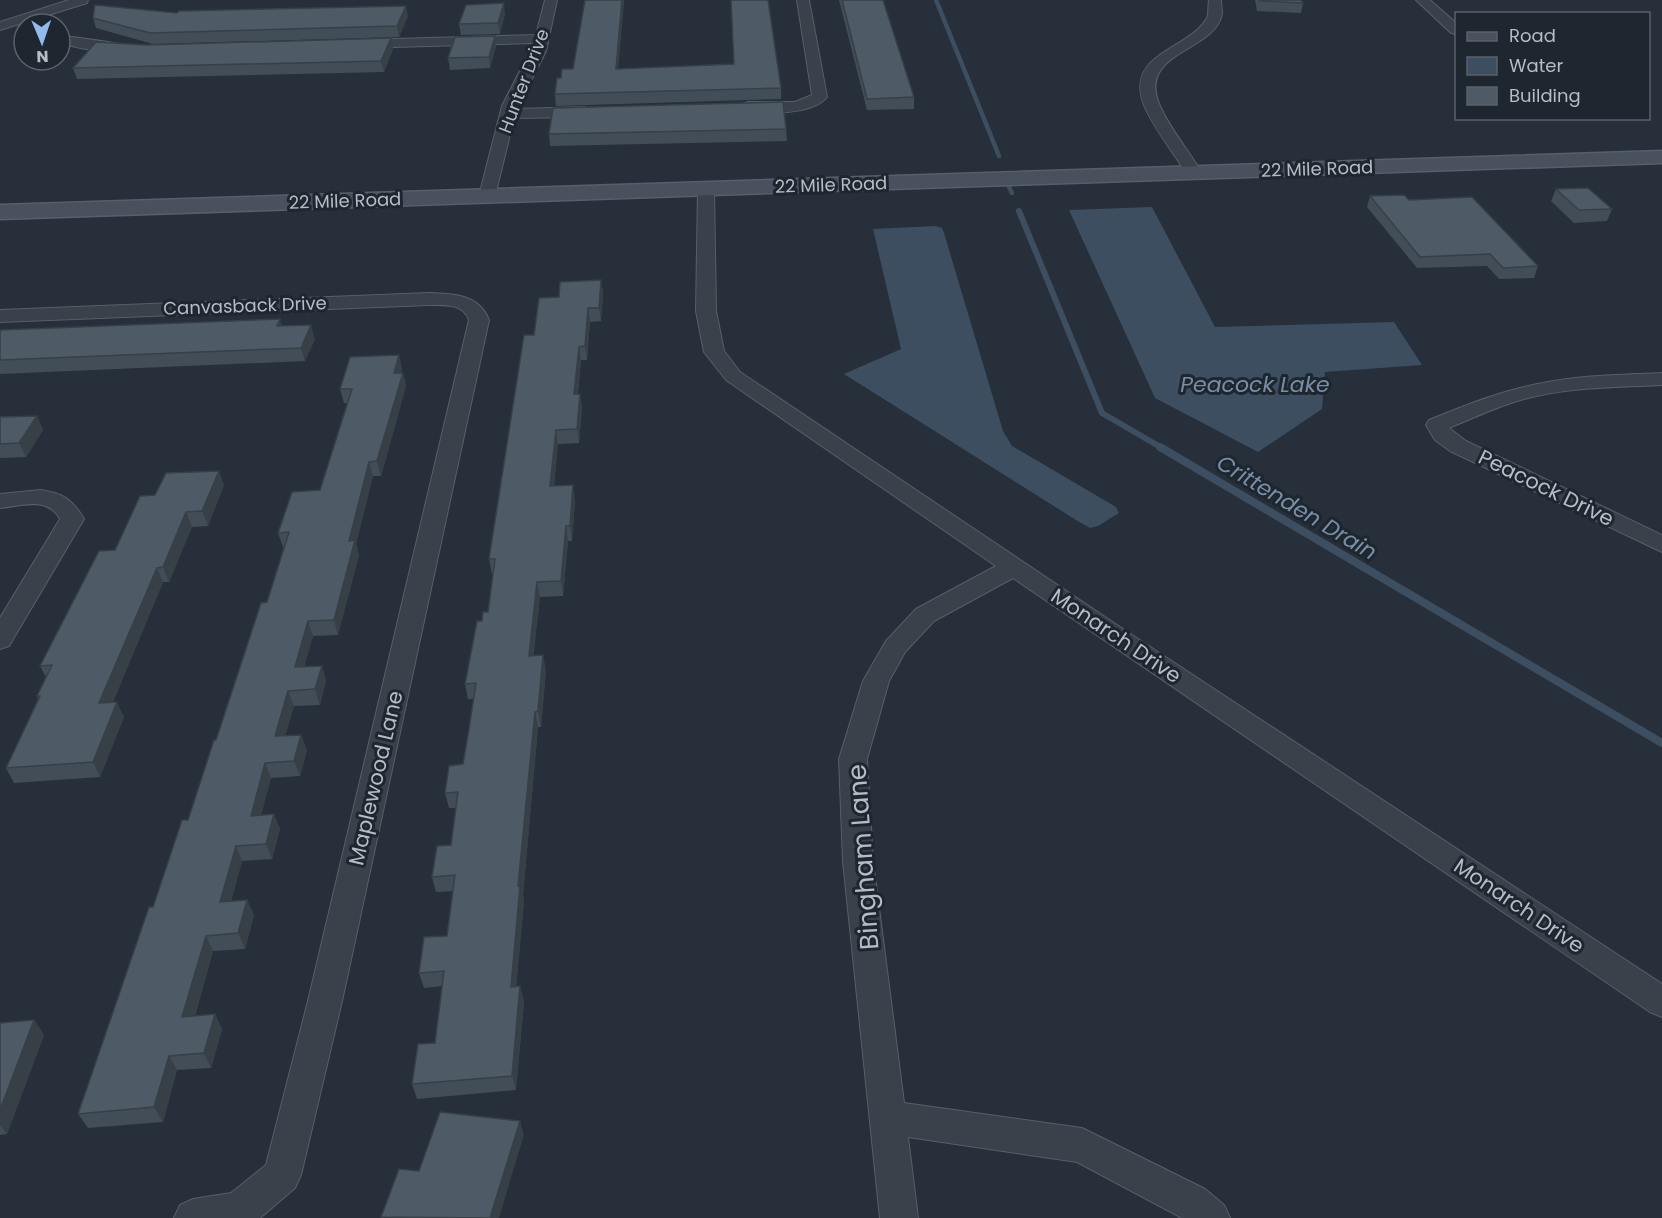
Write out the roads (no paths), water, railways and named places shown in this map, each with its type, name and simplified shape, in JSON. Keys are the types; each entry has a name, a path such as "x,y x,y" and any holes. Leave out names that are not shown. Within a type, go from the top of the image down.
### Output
{"street":[{"path":"51,12 82,0"},
{"name":"Hunter Drive","path":"487,196 508,114 539,51 551,0"},
{"path":"732,107 792,106 815,102 820,93 803,0"},
{"path":"1194,173 1152,105 1147,85 1150,75 1163,59 1212,22 1217,7 1215,0"},
{"path":"1422,0 1455,29"},
{"path":"349,44 542,39"},
{"path":"72,42 138,50"},
{"path":"508,114 601,111"},
{"name":"22 Mile Road","path":"0,212 1662,157"},
{"name":"Monarch Drive","path":"706,189 705,311 714,352 733,376 1662,1002"},
{"name":"Canvasback Drive","path":"0,316 429,299 470,304 477,312 479,320"},
{"name":"Maplewood Lane","path":"193,1218 234,1211 252,1203 282,1175 291,1147 479,320"},
{"name":"Peacock Drive","path":"1662,379 1584,383 1541,389 1481,407 1437,425 1443,435 1458,446 1662,544"},
{"path":"0,640 72,519 68,508 54,498 30,496 3,501"},
{"name":"Bingham Lane","path":"899,1218 858,861 853,759 876,681 895,648 925,615 1014,567"},
{"path":"888,1117 1082,1145 1192,1202 1211,1218"}],"water":[{"name":"Peacock Lake","path":"1152,207 1215,327 1394,322 1422,365 1325,372 1322,409 1258,452 1155,398 1069,210"},
{"path":"936,226 942,228 944,233 1003,431 1012,446 1116,507 1119,513 1098,526 1090,528 1076,520 844,374 901,349 873,229"}],"waterway":[{"name":"Crittenden Drain","path":"936,0 999,156"},
{"name":"Crittenden Drain","path":"1009,187 1012,193"},
{"name":"Crittenden Drain","path":"1019,211 1102,413 1162,448"},
{"name":"Crittenden Drain","path":"1160,447 1662,743"}]}
